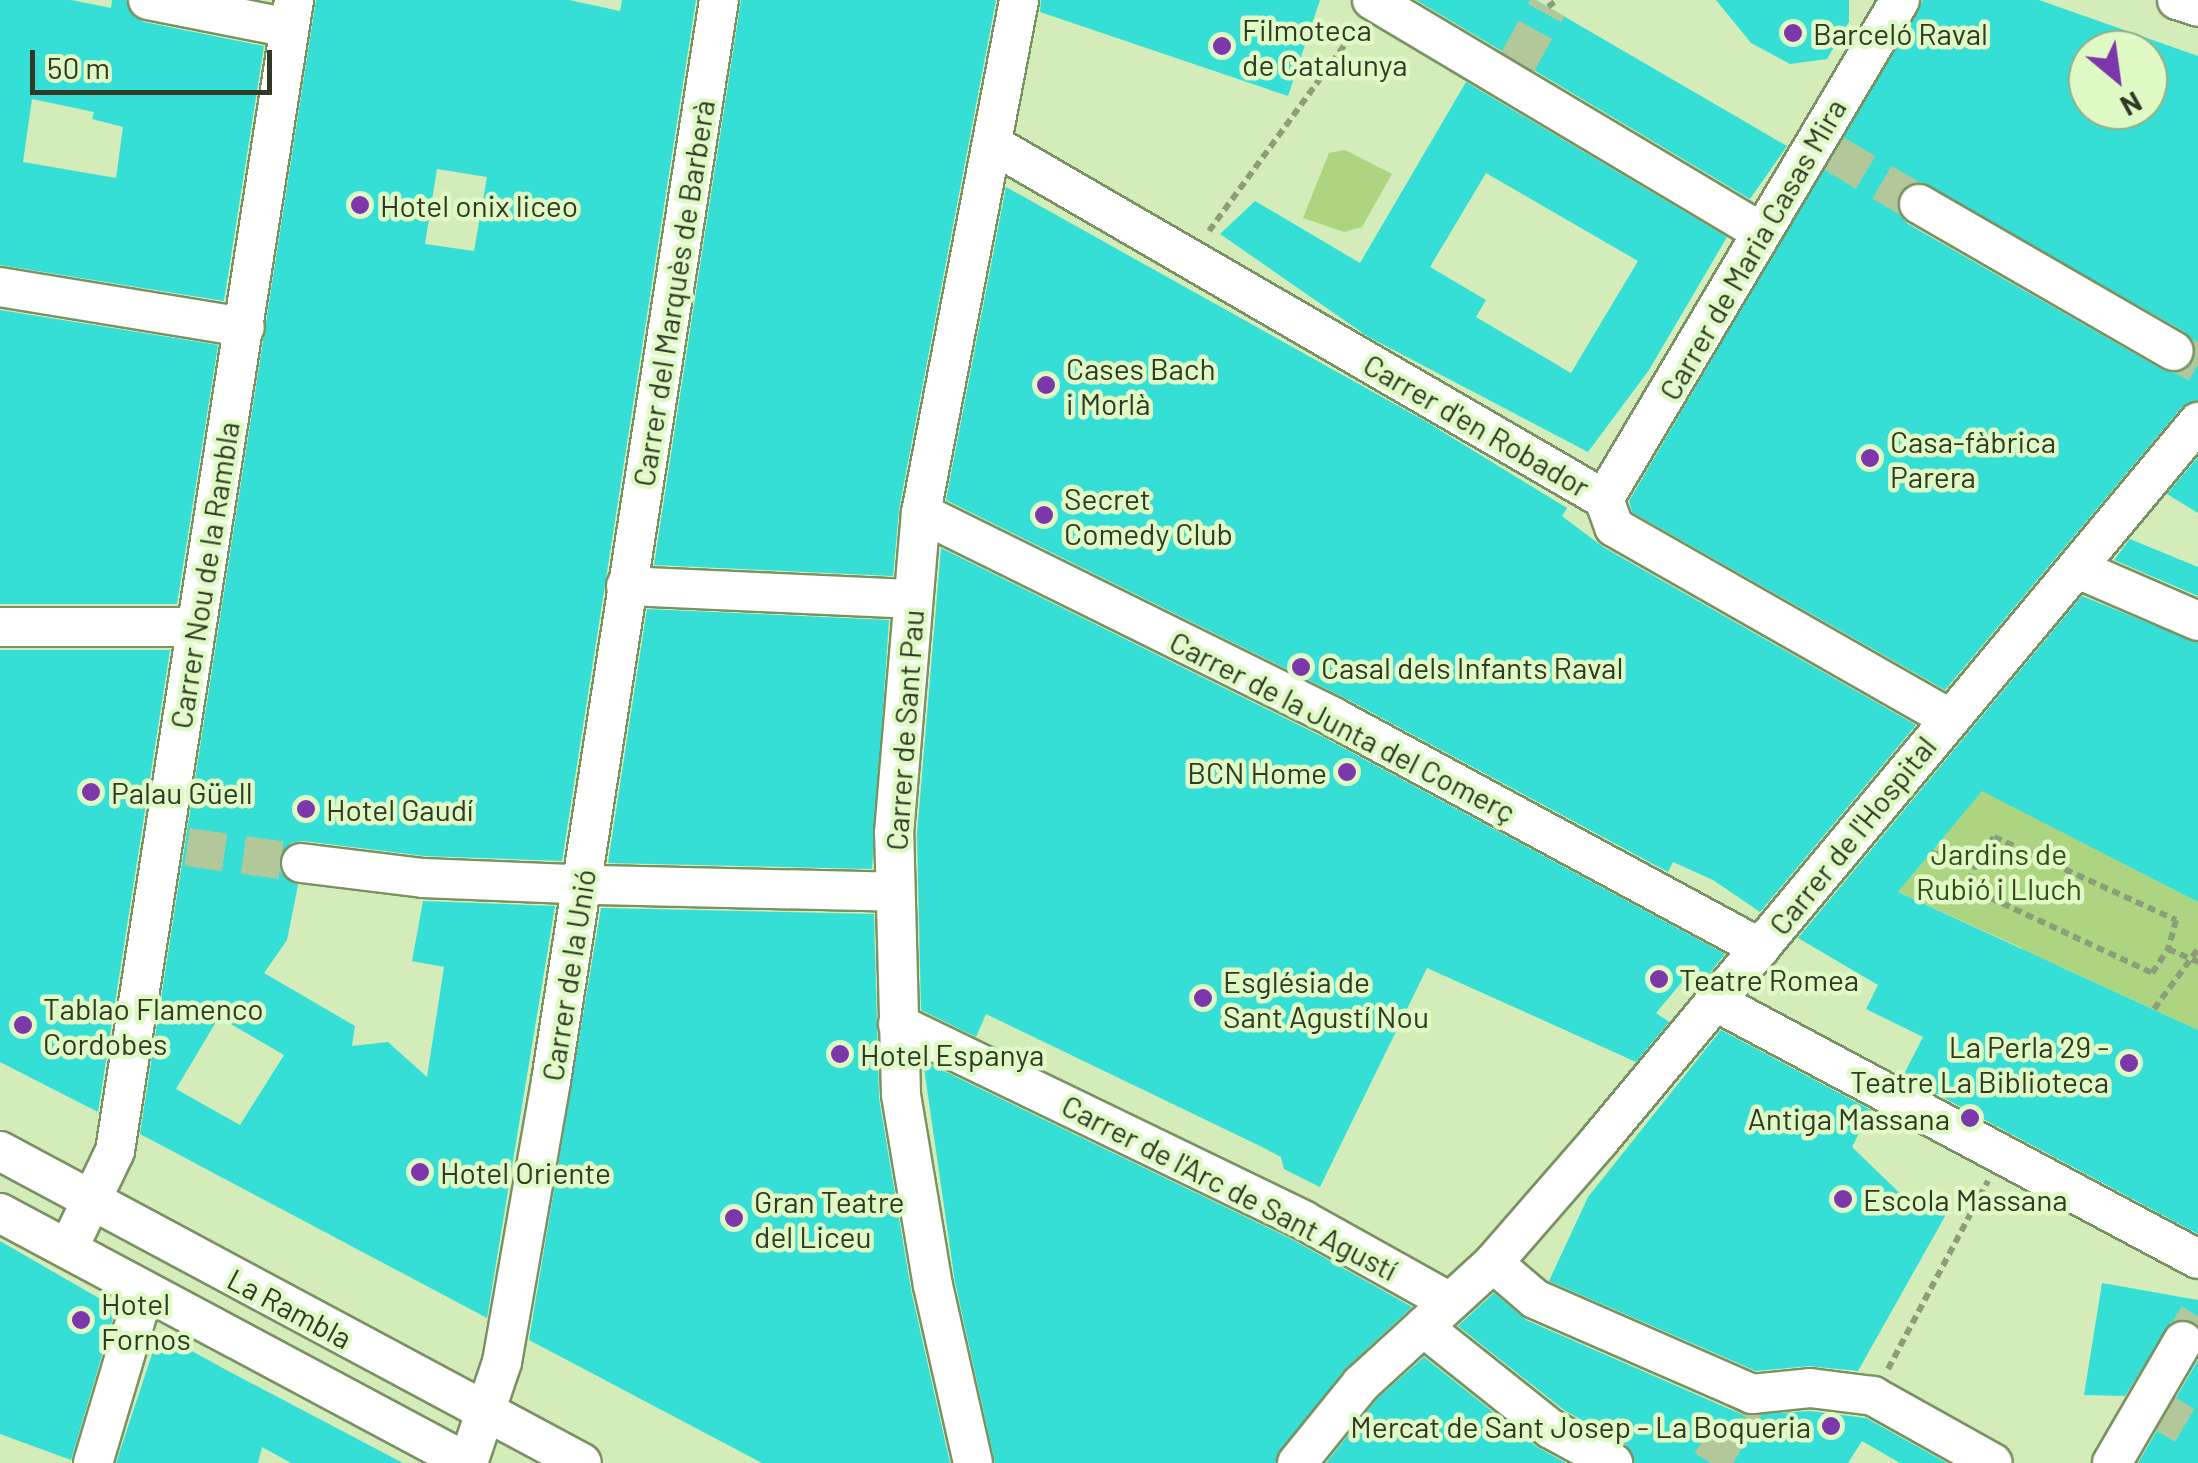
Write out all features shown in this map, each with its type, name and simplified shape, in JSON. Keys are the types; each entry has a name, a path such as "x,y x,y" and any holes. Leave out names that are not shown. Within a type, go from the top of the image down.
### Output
{"street":[{"path":"148,0 291,14"},
{"name":"Carrer del Marquès de Barberà","path":"626,586 719,0"},
{"name":"Carrer de Sant Pau","path":"973,1463 933,1286 901,1094 895,892 912,599 921,513 1018,0"},
{"path":"1375,0 1512,72 1745,222"},
{"name":"Carrer de Maria Casas Mira","path":"1604,499 1823,147 1900,0"},
{"path":"2177,0 2198,7"},
{"name":"Carrer Nou de la Rambla","path":"68,1249 115,1151 175,846 182,802 194,628 245,327 291,14"},
{"name":"Carrer d'en Robador","path":"992,144 1604,499 1614,527 1947,717"},
{"path":"1919,204 2174,351"},
{"path":"0,287 245,327"},
{"name":"Carrer de l'Hospital","path":"1298,1463 1336,1396 1492,1263 1761,948 1947,717 2078,570 2198,422"},
{"name":"Carrer de la Junta del Comerç","path":"921,513 1333,717 1761,948"},
{"path":"2078,570 2198,621"},
{"path":"626,586 912,599"},
{"name":"Carrer de la Unió","path":"468,1463 485,1412 508,1365 584,885 626,586"},
{"path":"0,627 194,628"},
{"path":"301,863 424,878 895,892"},
{"path":"1732,1010 2000,1158 2198,1259"},
{"name":"Carrer de l'Arc de Sant Agustí","path":"898,1024 1303,1220 1436,1314 1551,1428 1613,1463"},
{"name":"La Rambla","path":"0,1151 485,1412 522,1449 582,1463"},
{"name":"La Rambla","path":"0,1213 468,1463"},
{"path":"1492,1263 1535,1300 1752,1394 1810,1388 1873,1396 1993,1463"},
{"path":"93,1463 140,1304"},
{"path":"2112,1463 2183,1341"}],"path":[{"path":"1188,258 1375,0"},
{"path":"1548,8 1557,0"},
{"path":"1994,837 2176,920 2168,949 2152,973 1968,886 1978,862 1994,837"},
{"path":"1931,852 1978,862"},
{"path":"2168,949 2195,960"},
{"path":"2154,1009 2195,960 2198,949"},
{"path":"1873,1396 2000,1158"}],"green space":[{"path":"1345,150 1392,174 1362,227 1344,232 1303,218 1329,153"},
{"name":"Jardins de Rubió i Lluch","path":"1982,790 2198,902 2198,1030 2059,966 2043,1002 2022,948 1898,892"}],"building":[{"path":"0,0 71,0 111,8 112,0 126,0 133,16 144,22 264,46 224,301 0,265","holes":["32,99 94,112 92,119 123,127 116,178 23,162"]},
{"path":"316,0 569,0 620,11 622,0 696,0 562,861 425,856 304,841 291,843 279,859 281,873 298,885 287,940 264,973 355,1026 352,1046 388,1042 427,1077 444,967 412,961 423,901 555,906 487,1318 140,1134","holes":["437,169 487,177 474,251 425,244","219,1017 284,1055 240,1125 176,1089"]},
{"path":"741,0 996,0 899,509 893,576 654,565"},
{"name":"Filmoteca de Catalunya","path":"1041,0 1320,0 1288,96 1040,12"},
{"path":"1416,0 1536,0 1787,146 1750,199"},
{"name":"Barceló Raval","path":"1716,0 1849,0 1849,22 1827,59 1790,64 1751,43"},
{"path":"1923,0 2039,0 2124,30 2068,30 2068,130 2168,130 2168,45 2198,56 2198,400 2181,408 1945,690 1632,512 1629,501","holes":["1920,182 2185,332 2196,350 2193,363 2175,373 2163,370 1908,224 1899,214 1899,194"]},
{"path":"1466,82 1727,237 1649,370 1588,452 1367,336 1220,234 1255,201 1360,263","holes":["1486,173 1638,261 1571,373 1476,317 1486,300 1430,267"]},
{"path":"1006,187 1425,421 1567,508 1562,516 1603,547 1916,725 1760,912 1713,880 1673,862 1668,872 1343,697 946,500"},
{"path":"0,310 218,345 177,604 0,604"},
{"path":"2198,457 2198,513 2167,494"},
{"path":"2130,539 2198,567 2198,596 2114,560"},
{"path":"941,548 1323,737 1725,954 1704,980 1691,971 1656,1013 1669,1022 1636,1062 1427,968 1320,1187 1284,1169 1281,1157 1262,1147 986,1014 976,1037 921,1010 917,834"},
{"path":"2082,596 2198,643 2198,902 1982,791 1898,892 2198,1030 2198,1234 1903,1076 1923,1037 1866,1009 1878,985 1798,938"},
{"path":"647,609 889,620 872,869 608,863"},
{"path":"0,650 170,650 98,1112 0,1062"},
{"path":"601,908 874,914 879,1098 911,1290 950,1463 762,1463 529,1340"},
{"path":"1721,1030 1871,1110 1852,1147 1913,1206 1921,1192 1948,1211 1858,1371 1808,1366 1756,1371 1549,1281 1588,1197"},
{"path":"923,1061 1293,1240 1412,1307 1344,1370 1275,1463 995,1463 955,1282"},
{"path":"0,1241 116,1308 71,1460 0,1434"},
{"path":"2102,1283 2198,1300 2198,1325 2171,1322 2125,1396 2084,1395"},
{"path":"1494,1293 1526,1320 1743,1415 1810,1411 1866,1418 1947,1463 1900,1463 1862,1441 1848,1463 1635,1463 1625,1444 1564,1410 1458,1326"},
{"path":"159,1333 403,1463 291,1463 262,1447 258,1463 116,1463"},
{"path":"1424,1357 1537,1447 1566,1463 1326,1463 1377,1399"},
{"path":"2198,1360 2198,1463 2138,1463"}],"tunnel":[{"path":"1517,63 1548,7"},
{"path":"1833,153 1919,204"},
{"path":"2174,351 2198,364"},
{"path":"187,847 301,863"},
{"path":"2183,1341 2198,1316"},
{"path":"1711,1463 1752,1394"},
{"path":"2152,1406 2198,1433"}],"place":[{"name":"Barceló Raval","path":"1793,33"},
{"name":"Filmoteca de Catalunya","path":"1222,46"},
{"name":"Hotel onix liceo","path":"360,205"},
{"name":"Cases Bach i Morlà","path":"1046,385"},
{"name":"Casa-fàbrica Parera","path":"1870,458"},
{"name":"Secret Comedy Club","path":"1044,515"},
{"name":"Casal dels Infants Raval","path":"1301,667"},
{"name":"BCN Home","path":"1347,772"},
{"name":"Palau Güell","path":"91,792"},
{"name":"Hotel Gaudí","path":"306,809"},
{"name":"Teatre Romea","path":"1659,979"},
{"name":"Església de Sant Agustí Nou","path":"1203,998"},
{"name":"Tablao Flamenco Cordobes","path":"23,1025"},
{"name":"Hotel Espanya","path":"840,1054"},
{"name":"La Perla 29 - Teatre La Biblioteca","path":"2129,1063"},
{"name":"Antiga Massana","path":"1970,1118"},
{"name":"Hotel Oriente","path":"420,1172"},
{"name":"Escola Massana","path":"1843,1199"},
{"name":"Gran Teatre del Liceu","path":"734,1218"},
{"name":"Hotel Fornos","path":"81,1320"},
{"name":"Mercat de Sant Josep - La Boqueria","path":"1831,1426"}]}
